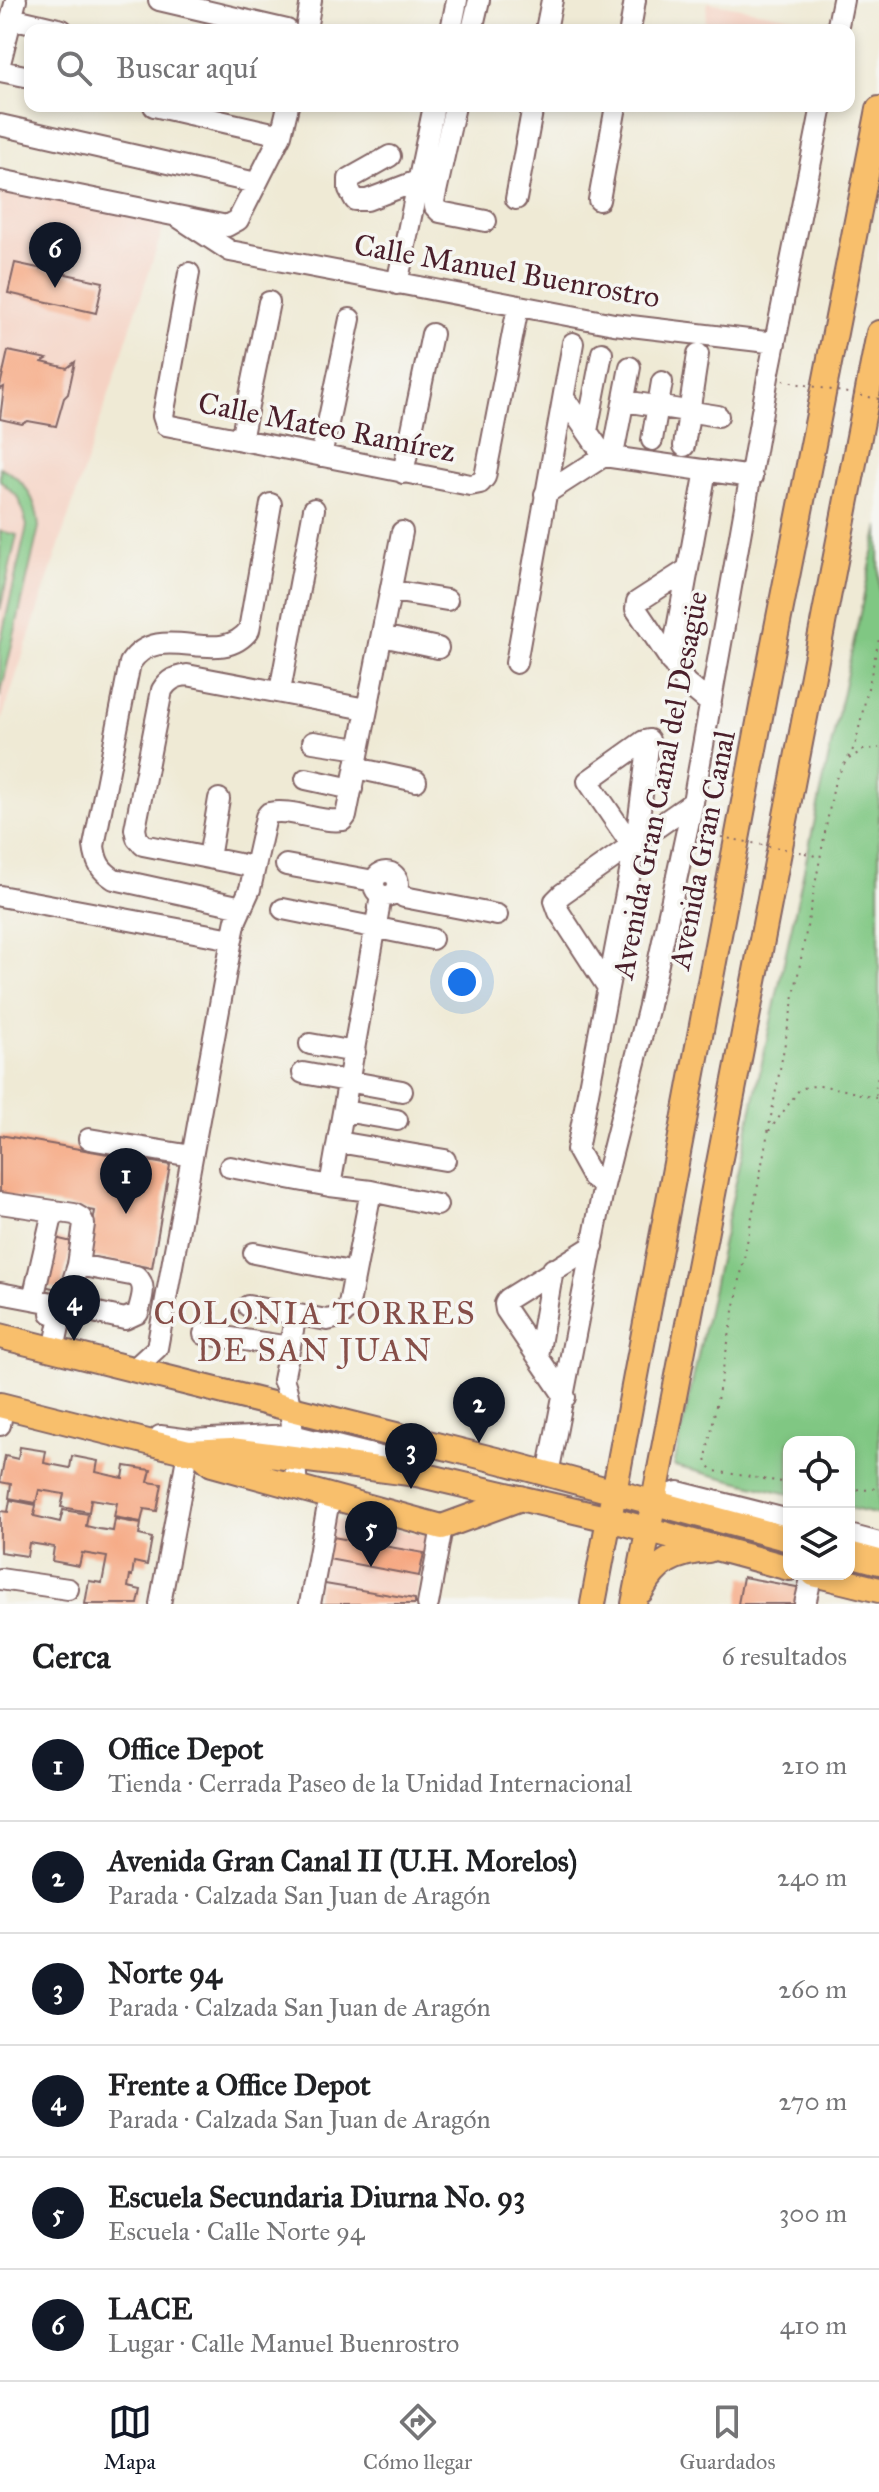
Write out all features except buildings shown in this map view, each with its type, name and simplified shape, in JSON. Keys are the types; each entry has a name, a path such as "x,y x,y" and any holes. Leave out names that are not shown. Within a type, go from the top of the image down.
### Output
{"main road":[{"name":"Avenida Gran Canal","path":"593,1604 767,679 879,109"},
{"path":"634,1604 879,333"},
{"path":"0,1336 184,1382 286,1425 417,1474 522,1498 611,1506 651,1517 783,1538"},
{"path":"1,1409 193,1452 231,1450 286,1425 548,1474 611,1506"},
{"path":"193,1452 212,1464 442,1527 522,1498"},
{"path":"651,1517 716,1550 783,1567"},
{"path":"634,1604 651,1574 665,1560 716,1550"},
{"path":"855,1556 879,1562"},
{"path":"837,1580 879,1590"}],"street":[{"path":"159,0 261,24"},
{"path":"307,24 311,0"},
{"path":"452,24 457,0"},
{"path":"473,24 479,0"},
{"path":"547,24 552,0"},
{"path":"631,24 635,0"},
{"path":"838,24 843,0"},
{"path":"0,63 13,9 48,24"},
{"path":"0,71 24,76"},
{"path":"180,112 281,135"},
{"path":"0,180 227,226 238,220 281,135 287,112"},
{"path":"397,284 433,112"},
{"path":"454,112 435,207 440,212 486,221"},
{"path":"516,199 532,112"},
{"path":"599,200 615,112"},
{"name":"Avenida Gran Canal del Desagüe","path":"548,1474 604,1185 648,1010 687,833 775,343 821,112"},
{"path":"0,125 256,183"},
{"path":"390,156 349,179 349,189 355,200 367,200 417,181"},
{"name":"Calle Manuel Buenrostro","path":"178,217 230,251 614,324 775,343"},
{"name":"Calle Mateo Ramírez","path":"189,273 164,423 169,427 470,485 480,483 485,477 518,307"},
{"path":"241,440 269,302"},
{"path":"321,456 350,319"},
{"path":"403,473 432,334"},
{"path":"516,663 573,343"},
{"path":"587,431 602,353"},
{"path":"684,446 698,354"},
{"path":"608,456 630,367"},
{"path":"652,440 662,382"},
{"path":"564,398 608,456"},
{"path":"624,401 718,416"},
{"path":"545,494 608,456 752,477"},
{"path":"671,662 685,571 706,470"},
{"path":"242,907 114,879 102,872 94,846 130,663 143,648 168,641 216,647 237,642 243,637 249,630 271,504"},
{"path":"280,691 314,509"},
{"path":"133,1370 157,1348 232,939 250,889 269,813 278,811 331,821 343,820 348,811 402,532"},
{"path":"685,571 635,605 686,683 711,704"},
{"path":"392,591 447,600"},
{"path":"382,636 438,648"},
{"path":"254,867 143,845 137,838 135,829 162,690 167,681 187,675 366,709"},
{"path":"604,1185 592,1177 577,1150 634,842 649,740 588,781 634,842"},
{"path":"313,742 355,769 416,781"},
{"path":"306,779 355,769"},
{"path":"209,858 219,799"},
{"path":"607,986 555,901 693,802"},
{"path":"286,865 384,889 404,897 497,915"},
{"path":"330,1186 384,889"},
{"path":"0,896 232,939"},
{"path":"283,909 432,939"},
{"path":"310,1044 355,1052"},
{"path":"303,1073 402,1091"},
{"path":"344,1111 397,1120"},
{"path":"89,1139 192,1156"},
{"path":"338,1142 445,1160"},
{"path":"230,1167 437,1205"},
{"path":"248,1306 327,1320 340,1317 348,1309 371,1191"},
{"path":"0,1203 74,1214 81,1218 84,1224 78,1265 50,1302"},
{"path":"50,1348 53,1212"},
{"path":"565,1397 506,1310 505,1304 553,1269 593,1246"},
{"path":"254,1253 355,1273"},
{"path":"0,1293 125,1319 138,1313 144,1287 136,1276 78,1265"},
{"path":"538,1356 553,1269"},
{"path":"296,1315 285,1376 289,1389 286,1425 297,1488"},
{"path":"204,1334 290,1347"},
{"path":"0,1348 286,1425 611,1506"},
{"path":"157,1348 184,1382"},
{"path":"1,1409 191,1440 286,1425"},
{"path":"160,1604 193,1452"},
{"path":"657,1476 783,1507"},
{"path":"651,1517 668,1494 678,1492 783,1518"},
{"path":"310,1604 332,1498"},
{"path":"651,1517 783,1545"},
{"path":"651,1517 783,1557"},
{"path":"855,1524 879,1530"},
{"path":"428,1604 442,1527"},
{"path":"855,1537 879,1543"},
{"path":"855,1563 879,1569"},
{"path":"855,1576 879,1582"},
{"path":"0,1579 68,1589"},
{"path":"805,1604 814,1580"},
{"path":"815,1604 816,1580"}],"path":[{"path":"784,381 879,399"},
{"path":"783,1482 714,1471 707,1464 835,780 855,746 879,633"},
{"path":"845,762 863,750 879,748"},
{"path":"687,833 820,857"},
{"path":"879,1070 876,1098 879,1103"},
{"path":"768,1131 799,1090 806,1087 816,1085 876,1098"},
{"path":"855,1489 872,1490 879,1484"}],"shaded area":[{"path":"708,2 807,20 806,24 705,24"},
{"path":"0,182 166,220 0,725"},
{"path":"330,1519 427,1535 415,1604 315,1604"}],"green space":[{"path":"0,467 28,491 36,508 39,527 0,697 0,644 27,526 19,498 0,480"},
{"path":"879,526 879,1515 855,1509 855,1436 783,1436 783,1493 674,1466"},
{"path":"0,531 17,535 0,610"}],"place":[{"name":"LACE","path":"55,288"},
{"name":"Office Depot","path":"126,1214"},
{"name":"Frente a Office Depot","path":"74,1341"},
{"name":"Avenida Gran Canal II (U.H. Morelos)","path":"479,1443"},
{"name":"Norte 94","path":"411,1489"},
{"name":"Escuela Secundaria Diurna No. 93","path":"371,1567"}],"district":[{"name":"COLONIA TORRES DE SAN JUAN","path":"315,1332"}]}
